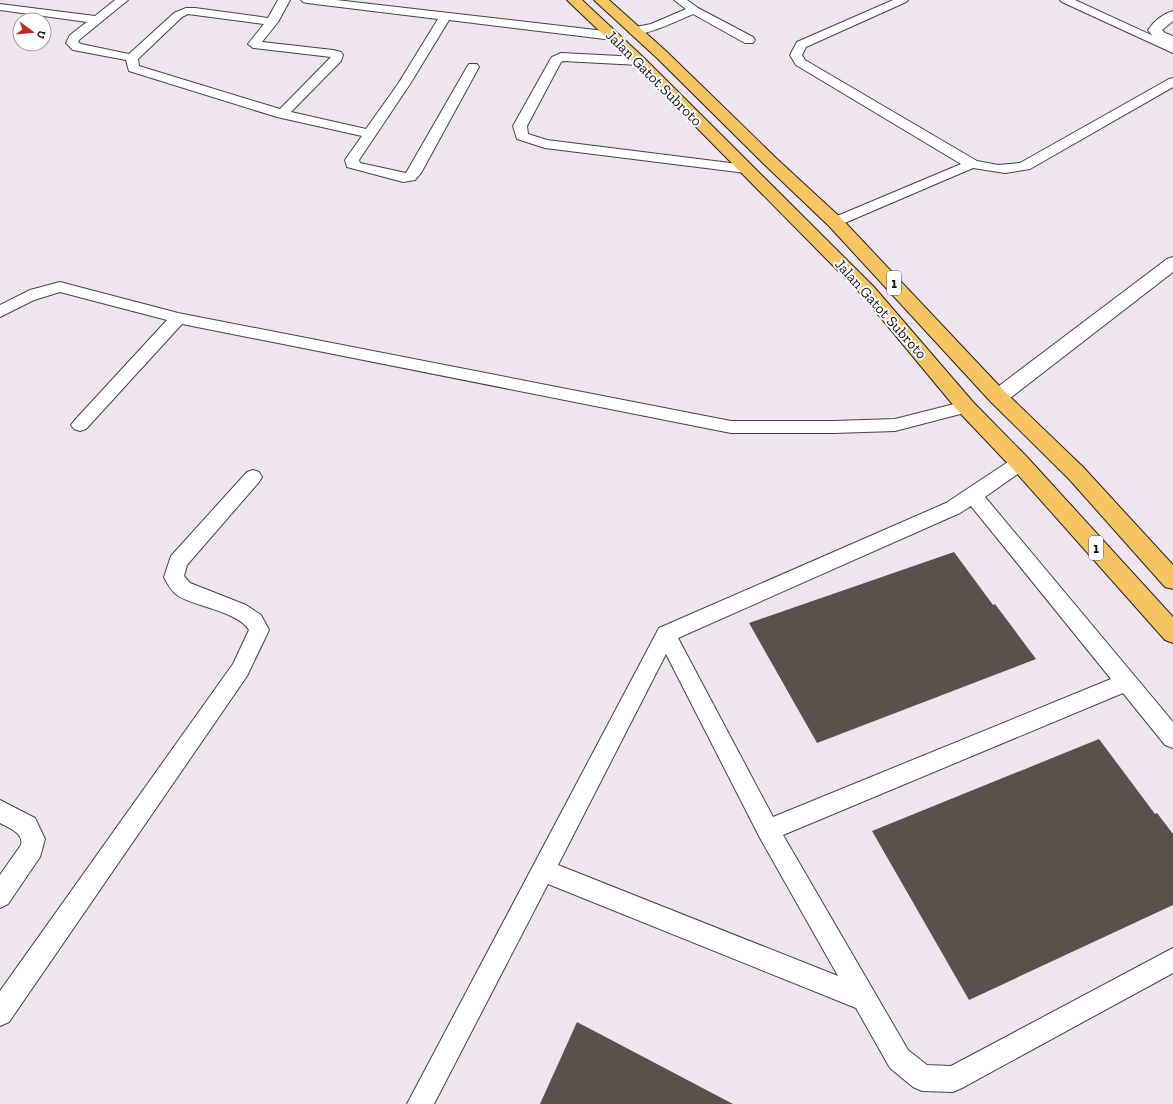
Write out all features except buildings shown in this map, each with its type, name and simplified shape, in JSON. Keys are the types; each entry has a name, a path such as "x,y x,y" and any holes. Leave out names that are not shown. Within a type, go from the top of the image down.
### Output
{"highway":[{"name":"Jalan Gatot Subroto","path":"574,0 639,61 746,170 868,290 966,407 1020,463 1173,633"},
{"name":"Jalan Gatot Subroto","path":"601,0 662,55 771,162 835,222 998,397 1076,473 1173,580"},
{"path":"613,36 635,30"},
{"path":"639,61 662,55"},
{"path":"746,170 771,162"},
{"path":"966,407 998,397"}],"street":[{"path":"1173,15 1158,25 1155,30 1160,36 1173,41"},
{"path":"998,397 1173,263"}],"lane":[{"path":"122,0 74,38 72,43 77,47 132,58"},
{"path":"282,114 337,58 337,55 333,54 257,46 254,44 272,22 284,0"},
{"path":"307,0 613,36"},
{"path":"680,0 694,10 749,40"},
{"path":"902,0 801,45 797,49 796,55 800,62 972,164 1001,170 1012,170 1024,166 1173,82"},
{"path":"1066,0 1173,49"},
{"path":"0,7 98,20"},
{"path":"635,30 654,26 694,10"},
{"path":"132,58 178,15 186,11 272,22"},
{"path":"446,16 404,84 352,160 352,164 403,178 410,177 414,173 473,67"},
{"path":"639,61 561,57 556,60 520,126 522,136 545,144 746,170"},
{"path":"132,58 133,68 282,114 369,134"},
{"path":"835,222 972,164"},
{"path":"0,312 29,295 42,290 60,287 178,318 731,427 834,427 895,425 966,407"},
{"path":"80,425 178,318"},
{"path":"420,1104 666,634 953,508 974,496 1020,463"},
{"path":"0,1013 240,670 255,641 259,630 254,621 239,611 183,589 174,577 178,562 253,477"},
{"path":"974,496 1173,738"},
{"path":"666,634 768,830 899,1059 922,1078 953,1079 1173,960"},
{"path":"768,830 1127,682"},
{"path":"0,811 28,826 34,839 32,849 0,896"},
{"path":"542,870 865,999"}],"shaded area":[{"path":"0,0 1173,0 1173,1104 0,1104"}]}
